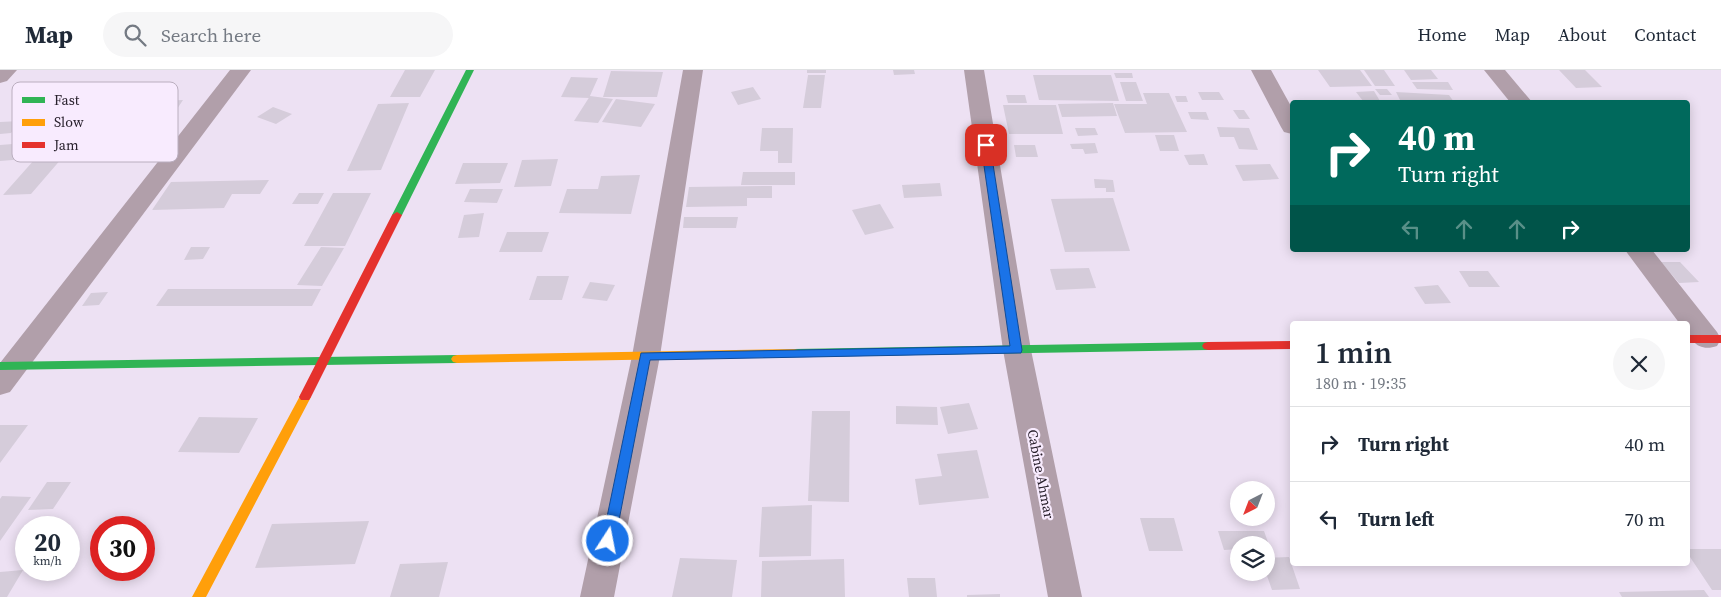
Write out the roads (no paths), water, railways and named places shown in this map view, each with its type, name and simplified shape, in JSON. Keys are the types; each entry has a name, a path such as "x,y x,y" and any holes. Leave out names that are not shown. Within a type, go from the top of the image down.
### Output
{"street":[{"path":"0,77 7,70"},
{"path":"178,151 241,70"},
{"path":"199,597 324,361 470,70"},
{"path":"597,597 646,356 693,70"},
{"name":"Cabine Ahmar","path":"974,70 1016,350 1065,597"},
{"path":"1261,70 1290,123"},
{"path":"1494,70 1519,100"},
{"path":"5,372 169,162"},
{"path":"1640,252 1705,339"},
{"path":"5,372 324,361 1290,345"}]}
